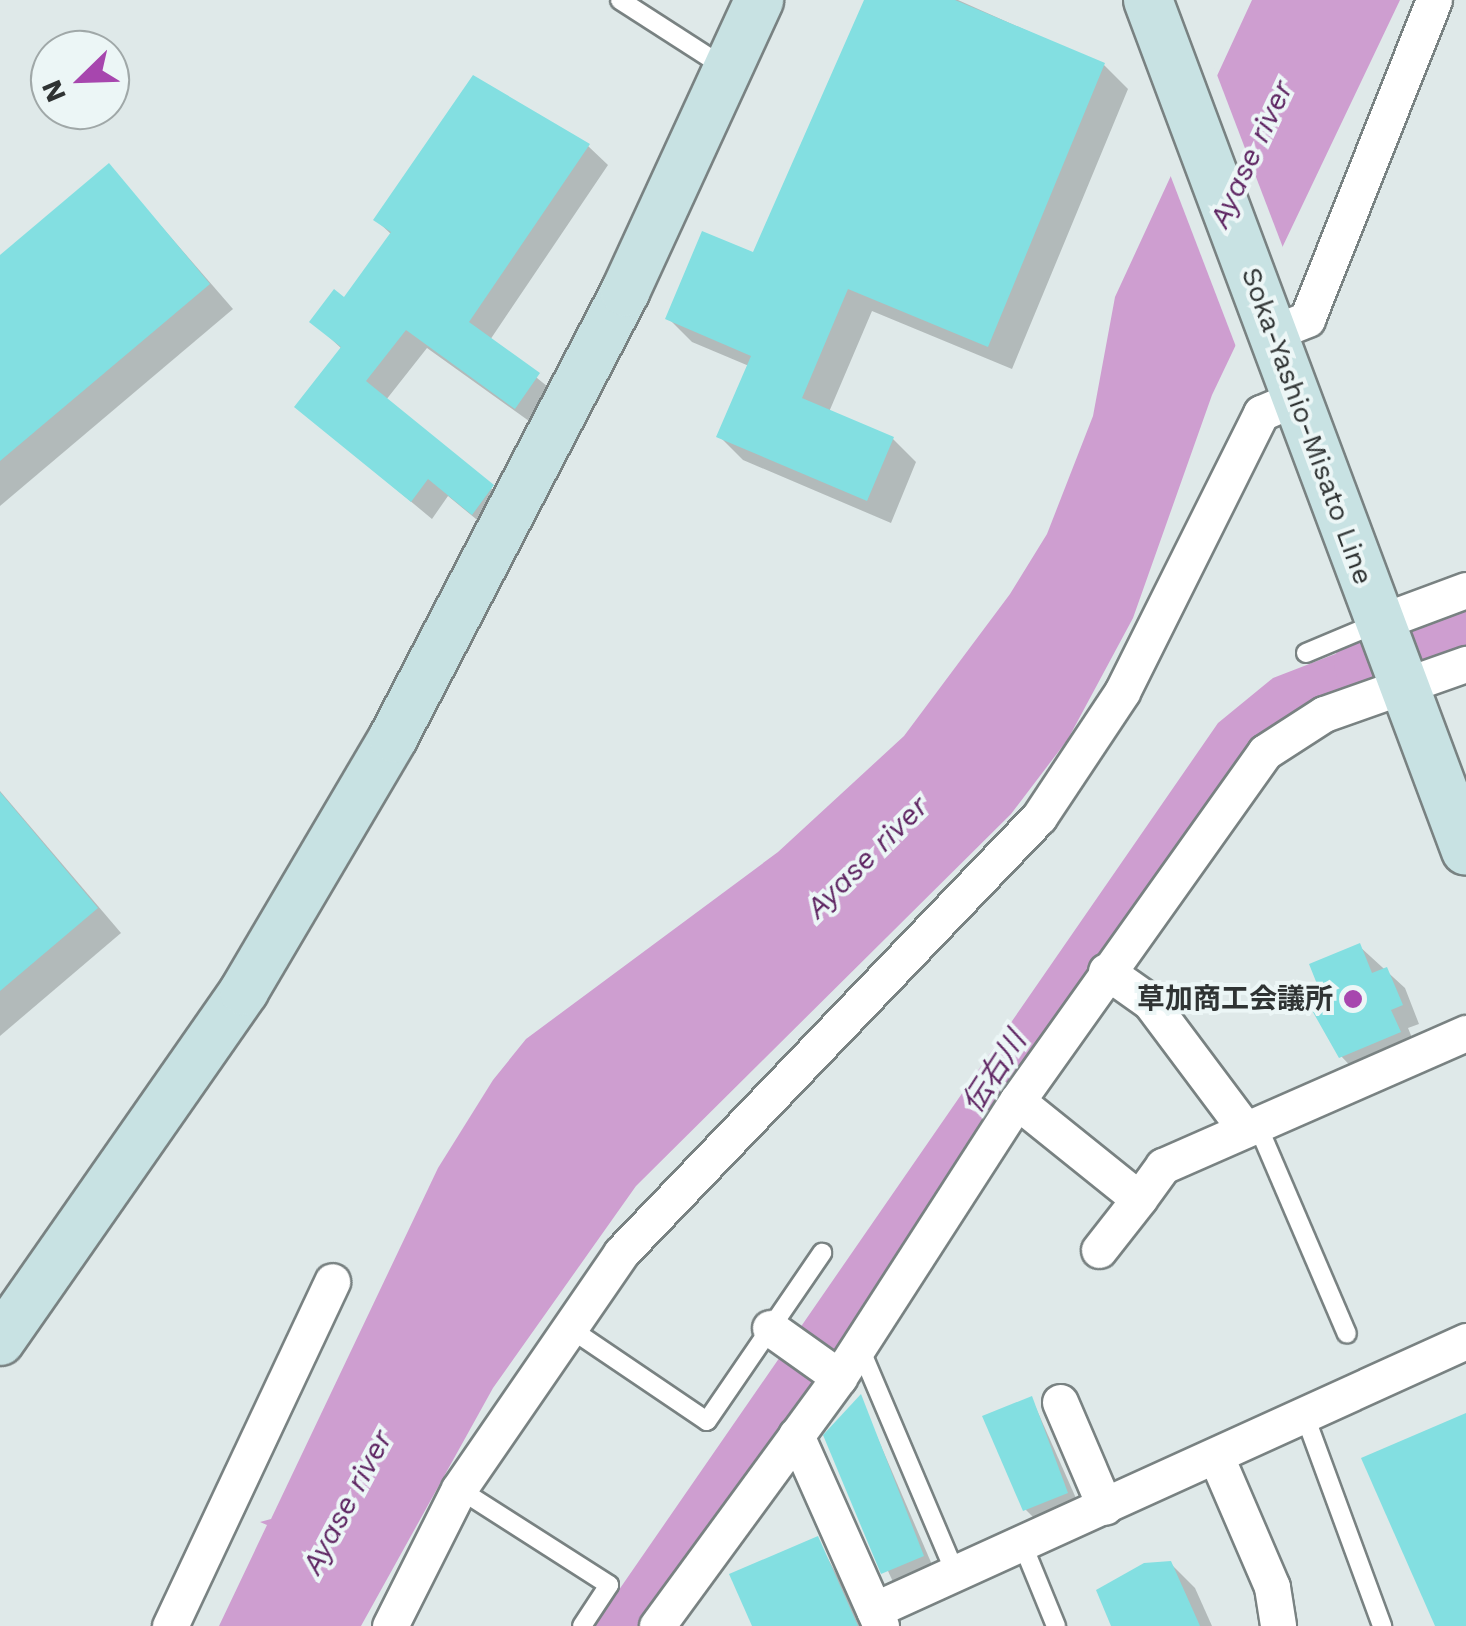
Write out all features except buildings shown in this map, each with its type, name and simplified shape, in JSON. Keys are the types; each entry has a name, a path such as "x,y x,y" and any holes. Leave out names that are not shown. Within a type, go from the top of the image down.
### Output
{"street":[{"path":"0,1342 244,990 393,738 522,498 759,0"},
{"name":"Soka-Yashio-Misato Line","path":"1148,0 1466,851"},
{"path":"1276,340 1307,319 1434,0"},
{"path":"390,1626 459,1489 565,1325 740,1118 1039,817 1122,692 1261,412 1297,398"},
{"path":"657,1626 796,1435 835,1374 860,1346 1017,1101 1265,752 1324,714 1466,590"},
{"path":"1392,654 1466,664"},
{"path":"1106,971 1150,1002 1251,1126"},
{"path":"1099,1250 1163,1166 1466,1032"},
{"path":"1017,1101 1139,1199"},
{"path":"170,1626 332,1281"},
{"path":"778,1334 835,1374"},
{"path":"796,1435 877,1618 956,1574 1306,1419 1466,1340"},
{"path":"1060,1402 1105,1507"},
{"path":"1216,1459 1272,1588 1278,1626"}],"lane":[{"path":"620,0 728,70"},
{"path":"1306,653 1392,654"},
{"path":"1251,1126 1347,1334"},
{"path":"565,1325 706,1422 778,1334 822,1253"},
{"path":"860,1346 956,1574"},
{"path":"1306,1419 1382,1626"},
{"path":"459,1489 608,1585 582,1626"},
{"path":"1022,1543 1056,1626"}],"water":[{"name":"Ayase river","path":"1252,0 1400,0 1212,395 1133,618 1068,739 1011,814 636,1186 493,1388 361,1626 219,1626 267,1525 260,1522 271,1519 438,1168 493,1080 526,1039 778,852 904,736 1010,594 1047,534 1093,416 1115,297"},
{"path":"1431,617 1445,656 1294,715 641,1626 594,1626 1218,723 1273,678"}],"pier":[{"path":"1214,67 1285,253 1238,352 1166,164"},
{"path":"1419,620 1434,661 1364,688 1348,648"}],"waterway":[{"name":"伝右川","path":"1363,664 1466,627"}],"place":[{"name":"草加商工会議所","path":"1353,999"}]}
